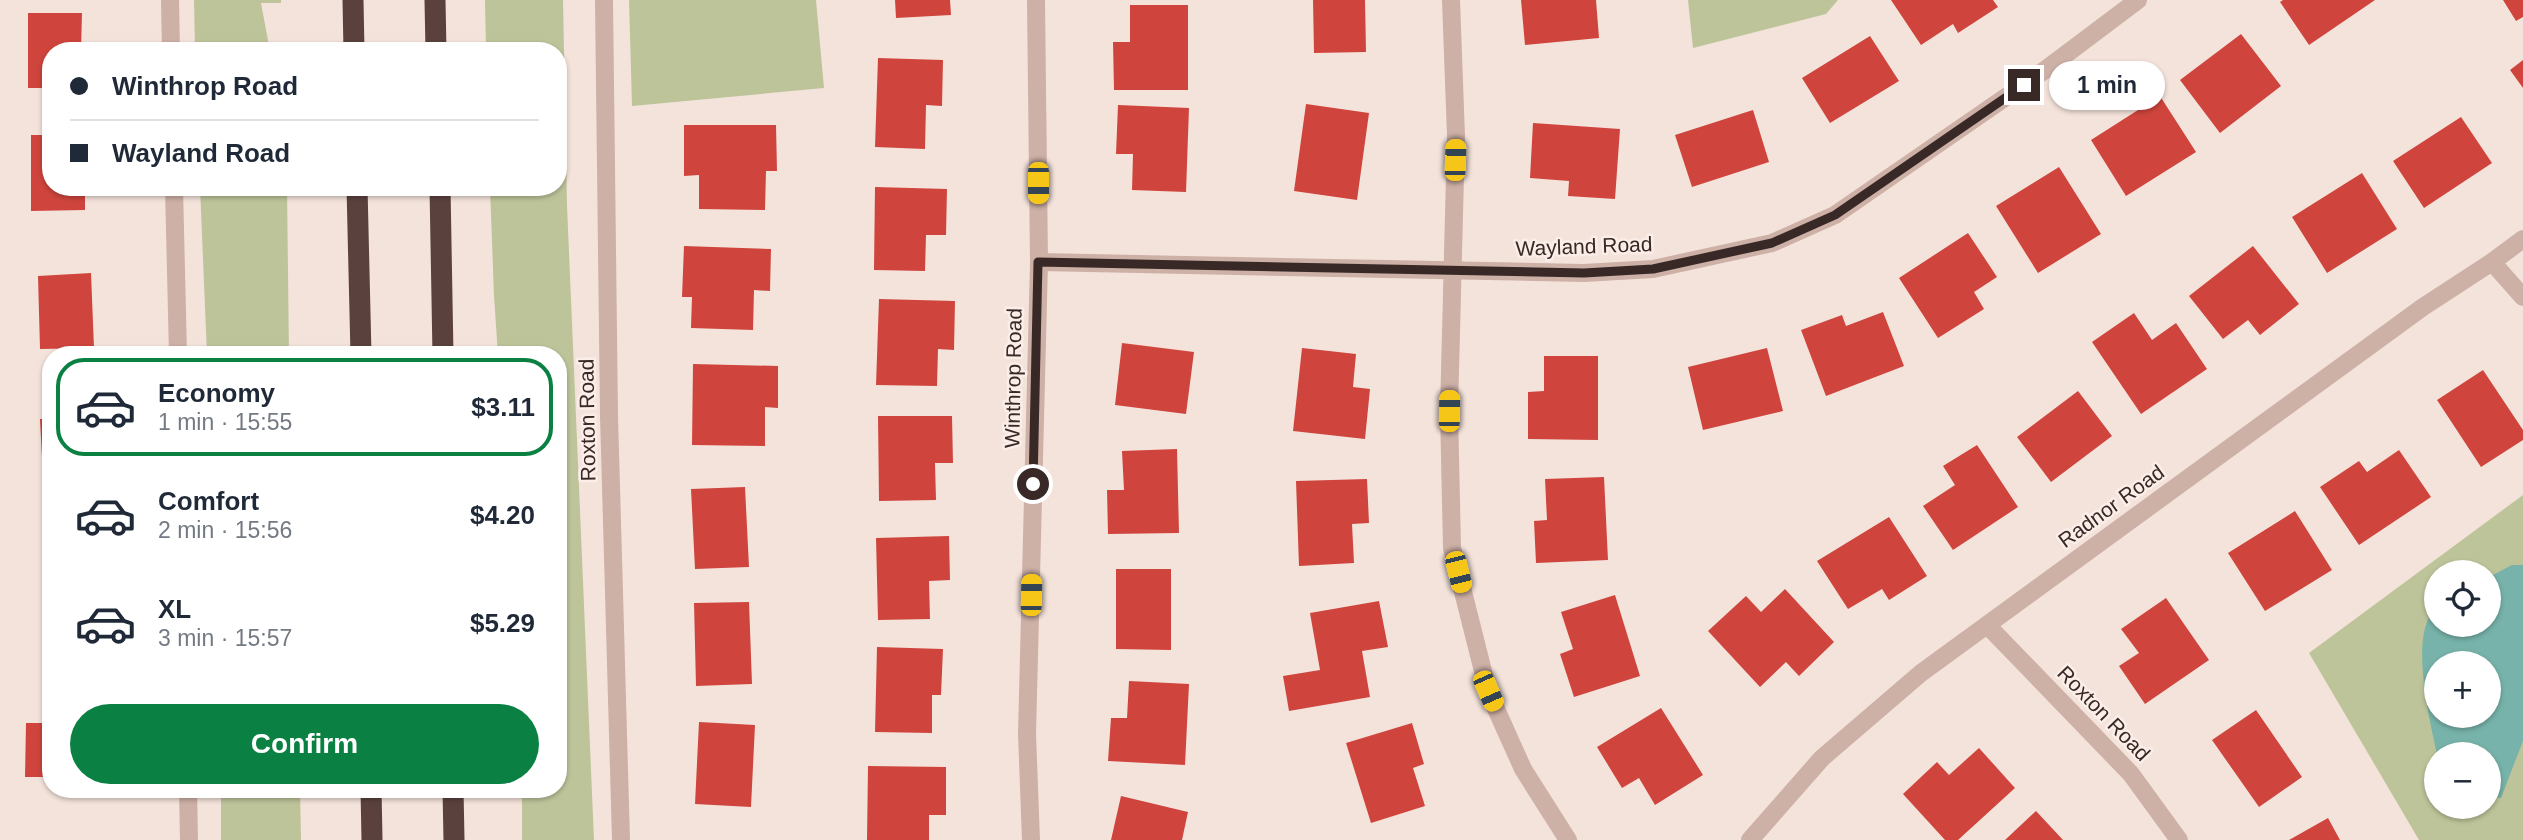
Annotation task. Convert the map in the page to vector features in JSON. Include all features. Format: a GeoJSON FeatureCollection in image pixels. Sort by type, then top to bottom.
{"type":"FeatureCollection","features":[{"type":"Feature","properties":{"kind":"highway"},"geometry":{"type":"LineString","coordinates":[[353,0],[354,42]]}},
{"type":"Feature","properties":{"kind":"highway"},"geometry":{"type":"LineString","coordinates":[[435,0],[436,42]]}},
{"type":"Feature","properties":{"kind":"highway"},"geometry":{"type":"LineString","coordinates":[[357,196],[361,346]]}},
{"type":"Feature","properties":{"kind":"highway"},"geometry":{"type":"LineString","coordinates":[[440,196],[443,346]]}},
{"type":"Feature","properties":{"kind":"highway"},"geometry":{"type":"LineString","coordinates":[[371,798],[372,840]]}},
{"type":"Feature","properties":{"kind":"highway"},"geometry":{"type":"LineString","coordinates":[[453,798],[454,840]]}},
{"type":"Feature","properties":{"kind":"street"},"geometry":{"type":"LineString","coordinates":[[170,0],[171,42]]}},
{"type":"Feature","properties":{"kind":"street","name":"Roxton Road"},"geometry":{"type":"LineString","coordinates":[[604,0],[609,416],[621,840]]}},
{"type":"Feature","properties":{"kind":"street","name":"Winthrop Road"},"geometry":{"type":"LineString","coordinates":[[1031,840],[1027,734],[1038,262],[1036,0]]}},
{"type":"Feature","properties":{"kind":"street"},"geometry":{"type":"LineString","coordinates":[[1451,0],[1456,136],[1449,411],[1452,548],[1488,691],[1523,769],[1568,840]]}},
{"type":"Feature","properties":{"kind":"street","name":"Wayland Road"},"geometry":{"type":"LineString","coordinates":[[1038,262],[1584,273],[1653,269],[1772,243],[1835,215],[2045,70],[2138,0]]}},
{"type":"Feature","properties":{"kind":"street"},"geometry":{"type":"LineString","coordinates":[[174,196],[178,346]]}},
{"type":"Feature","properties":{"kind":"street","name":"Radnor Road"},"geometry":{"type":"LineString","coordinates":[[1750,840],[1822,758],[1921,673],[2423,307],[2523,239]]}},
{"type":"Feature","properties":{"kind":"street"},"geometry":{"type":"LineString","coordinates":[[2492,262],[2523,297]]}},
{"type":"Feature","properties":{"kind":"street","name":"Roxton Road"},"geometry":{"type":"LineString","coordinates":[[1987,625],[2132,774],[2179,840]]}},
{"type":"Feature","properties":{"kind":"street"},"geometry":{"type":"LineString","coordinates":[[188,798],[189,840]]}},
{"type":"Feature","properties":{"kind":"green space"},"geometry":{"type":"Polygon","coordinates":[[[194,0],[281,0],[281,3],[261,3],[268,42],[195,42],[194,0]]]}},
{"type":"Feature","properties":{"kind":"green space"},"geometry":{"type":"Polygon","coordinates":[[[485,0],[563,0],[564,42],[486,42],[485,0]]]}},
{"type":"Feature","properties":{"kind":"green space"},"geometry":{"type":"Polygon","coordinates":[[[629,0],[816,0],[824,88],[632,106],[629,0]]]}},
{"type":"Feature","properties":{"kind":"green space"},"geometry":{"type":"Polygon","coordinates":[[[1688,0],[1838,0],[1826,14],[1693,48],[1688,0]]]}},
{"type":"Feature","properties":{"kind":"green space"},"geometry":{"type":"Polygon","coordinates":[[[200,196],[287,196],[289,346],[207,346],[200,196]]]}},
{"type":"Feature","properties":{"kind":"green space"},"geometry":{"type":"Polygon","coordinates":[[[490,196],[567,196],[594,840],[522,840],[522,798],[567,798],[567,346],[497,346],[490,196]]]}},
{"type":"Feature","properties":{"kind":"green space"},"geometry":{"type":"Polygon","coordinates":[[[2523,495],[2523,840],[2419,840],[2309,653],[2424,568],[2424,637],[2501,637],[2501,560],[2435,560],[2523,495]]]}},
{"type":"Feature","properties":{"kind":"green space"},"geometry":{"type":"Polygon","coordinates":[[[221,798],[300,798],[301,840],[221,840],[221,798]]]}},
{"type":"Feature","properties":{"kind":"water"},"geometry":{"type":"Polygon","coordinates":[[[2512,565],[2523,565],[2523,741],[2501,798],[2501,742],[2435,742],[2432,728],[2501,728],[2501,651],[2424,651],[2424,685],[2423,637],[2424,634],[2424,637],[2501,637],[2501,571],[2512,565]]]}},
{"type":"Feature","properties":{"kind":"building"},"geometry":{"type":"Polygon","coordinates":[[[895,0],[950,0],[951,15],[896,18],[895,0]]]}},
{"type":"Feature","properties":{"kind":"building"},"geometry":{"type":"Polygon","coordinates":[[[1313,0],[1365,0],[1366,52],[1314,53],[1313,0]]]}},
{"type":"Feature","properties":{"kind":"building"},"geometry":{"type":"Polygon","coordinates":[[[1521,0],[1596,0],[1599,38],[1525,45],[1521,0]]]}},
{"type":"Feature","properties":{"kind":"building"},"geometry":{"type":"Polygon","coordinates":[[[1891,0],[1993,0],[1998,7],[1958,33],[1953,24],[1921,45],[1891,0]]]}},
{"type":"Feature","properties":{"kind":"building"},"geometry":{"type":"Polygon","coordinates":[[[2375,0],[2309,45],[2280,2],[2375,0]]]}},
{"type":"Feature","properties":{"kind":"building"},"geometry":{"type":"Polygon","coordinates":[[[2503,0],[2523,0],[2523,17],[2516,21],[2503,0]]]}},
{"type":"Feature","properties":{"kind":"building"},"geometry":{"type":"Polygon","coordinates":[[[1130,5],[1188,5],[1188,90],[1114,90],[1113,42],[1130,42],[1130,5]]]}},
{"type":"Feature","properties":{"kind":"building"},"geometry":{"type":"Polygon","coordinates":[[[28,13],[82,13],[81,42],[42,42],[42,88],[28,88],[28,13]]]}},
{"type":"Feature","properties":{"kind":"building"},"geometry":{"type":"Polygon","coordinates":[[[2241,34],[2281,86],[2220,133],[2180,80],[2241,34]]]}},
{"type":"Feature","properties":{"kind":"building"},"geometry":{"type":"Polygon","coordinates":[[[1870,36],[1899,81],[1830,123],[1802,78],[1870,36]]]}},
{"type":"Feature","properties":{"kind":"building"},"geometry":{"type":"Polygon","coordinates":[[[878,58],[943,60],[942,106],[926,105],[925,149],[875,147],[878,58]]]}},
{"type":"Feature","properties":{"kind":"building"},"geometry":{"type":"Polygon","coordinates":[[[2523,60],[2523,88],[2510,70],[2523,60]]]}},
{"type":"Feature","properties":{"kind":"building"},"geometry":{"type":"Polygon","coordinates":[[[2160,96],[2196,152],[2126,196],[2091,140],[2160,96]]]}},
{"type":"Feature","properties":{"kind":"building"},"geometry":{"type":"Polygon","coordinates":[[[1306,104],[1369,113],[1357,200],[1294,191],[1306,104]]]}},
{"type":"Feature","properties":{"kind":"building"},"geometry":{"type":"Polygon","coordinates":[[[1118,105],[1189,108],[1186,192],[1132,190],[1133,154],[1116,154],[1118,105]]]}},
{"type":"Feature","properties":{"kind":"building"},"geometry":{"type":"Polygon","coordinates":[[[1753,110],[1769,162],[1692,187],[1675,135],[1753,110]]]}},
{"type":"Feature","properties":{"kind":"building"},"geometry":{"type":"Polygon","coordinates":[[[2461,117],[2492,163],[2424,208],[2393,161],[2461,117]]]}},
{"type":"Feature","properties":{"kind":"building"},"geometry":{"type":"Polygon","coordinates":[[[1533,123],[1620,129],[1615,199],[1568,196],[1569,181],[1530,178],[1533,123]]]}},
{"type":"Feature","properties":{"kind":"building"},"geometry":{"type":"Polygon","coordinates":[[[684,125],[776,125],[777,171],[766,171],[765,210],[699,209],[699,175],[684,176],[684,125]]]}},
{"type":"Feature","properties":{"kind":"building"},"geometry":{"type":"Polygon","coordinates":[[[31,135],[42,135],[42,196],[85,196],[85,210],[31,211],[31,135]]]}},
{"type":"Feature","properties":{"kind":"building"},"geometry":{"type":"Polygon","coordinates":[[[2059,167],[2101,234],[2038,273],[1996,206],[2059,167]]]}},
{"type":"Feature","properties":{"kind":"building"},"geometry":{"type":"Polygon","coordinates":[[[2362,173],[2397,229],[2327,273],[2292,217],[2362,173]]]}},
{"type":"Feature","properties":{"kind":"building"},"geometry":{"type":"Polygon","coordinates":[[[875,187],[947,189],[946,235],[926,235],[925,271],[874,270],[875,187]]]}},
{"type":"Feature","properties":{"kind":"building"},"geometry":{"type":"Polygon","coordinates":[[[1968,233],[1997,277],[1974,292],[1984,309],[1938,338],[1899,278],[1968,233]]]}},
{"type":"Feature","properties":{"kind":"building"},"geometry":{"type":"Polygon","coordinates":[[[684,246],[771,249],[770,291],[754,290],[753,330],[691,328],[692,297],[682,297],[684,246]]]}},
{"type":"Feature","properties":{"kind":"building"},"geometry":{"type":"Polygon","coordinates":[[[2253,246],[2299,304],[2260,335],[2248,320],[2223,339],[2189,296],[2253,246]]]}},
{"type":"Feature","properties":{"kind":"building"},"geometry":{"type":"Polygon","coordinates":[[[91,273],[94,346],[42,346],[40,349],[38,276],[91,273]]]}},
{"type":"Feature","properties":{"kind":"building"},"geometry":{"type":"Polygon","coordinates":[[[879,299],[955,301],[954,350],[938,349],[937,386],[876,385],[879,299]]]}},
{"type":"Feature","properties":{"kind":"building"},"geometry":{"type":"Polygon","coordinates":[[[1883,312],[1904,366],[1826,396],[1801,330],[1842,315],[1846,326],[1883,312]]]}},
{"type":"Feature","properties":{"kind":"building"},"geometry":{"type":"Polygon","coordinates":[[[2134,313],[2152,340],[2176,323],[2207,369],[2141,414],[2092,342],[2134,313]]]}},
{"type":"Feature","properties":{"kind":"building"},"geometry":{"type":"Polygon","coordinates":[[[1122,343],[1194,352],[1186,414],[1115,405],[1122,343]]]}},
{"type":"Feature","properties":{"kind":"building"},"geometry":{"type":"Polygon","coordinates":[[[1302,348],[1356,354],[1353,387],[1370,389],[1365,439],[1293,431],[1302,348]]]}},
{"type":"Feature","properties":{"kind":"building"},"geometry":{"type":"Polygon","coordinates":[[[1767,348],[1783,411],[1703,430],[1688,367],[1767,348]]]}},
{"type":"Feature","properties":{"kind":"building"},"geometry":{"type":"Polygon","coordinates":[[[1544,356],[1598,356],[1598,440],[1528,439],[1528,392],[1544,391],[1544,356]]]}},
{"type":"Feature","properties":{"kind":"building"},"geometry":{"type":"Polygon","coordinates":[[[693,364],[778,366],[778,408],[765,407],[765,446],[692,445],[693,364]]]}},
{"type":"Feature","properties":{"kind":"building"},"geometry":{"type":"Polygon","coordinates":[[[2483,370],[2523,430],[2523,440],[2481,467],[2437,400],[2483,370]]]}},
{"type":"Feature","properties":{"kind":"building"},"geometry":{"type":"Polygon","coordinates":[[[2078,391],[2112,436],[2051,482],[2017,437],[2078,391]]]}},
{"type":"Feature","properties":{"kind":"building"},"geometry":{"type":"Polygon","coordinates":[[[878,416],[952,416],[953,463],[935,463],[936,500],[879,501],[878,416]]]}},
{"type":"Feature","properties":{"kind":"building"},"geometry":{"type":"Polygon","coordinates":[[[40,419],[42,419],[42,457],[40,419]]]}},
{"type":"Feature","properties":{"kind":"building"},"geometry":{"type":"Polygon","coordinates":[[[1977,445],[2018,507],[1953,550],[1923,506],[1955,485],[1943,466],[1977,445]]]}},
{"type":"Feature","properties":{"kind":"building"},"geometry":{"type":"Polygon","coordinates":[[[1177,449],[1179,533],[1108,534],[1107,490],[1124,490],[1122,451],[1177,449]]]}},
{"type":"Feature","properties":{"kind":"building"},"geometry":{"type":"Polygon","coordinates":[[[2399,450],[2431,497],[2359,545],[2320,487],[2359,461],[2367,472],[2399,450]]]}},
{"type":"Feature","properties":{"kind":"building"},"geometry":{"type":"Polygon","coordinates":[[[1604,477],[1608,560],[1536,563],[1534,521],[1547,520],[1545,479],[1604,477]]]}},
{"type":"Feature","properties":{"kind":"building"},"geometry":{"type":"Polygon","coordinates":[[[1367,479],[1369,523],[1352,524],[1354,563],[1299,566],[1296,481],[1367,479]]]}},
{"type":"Feature","properties":{"kind":"building"},"geometry":{"type":"Polygon","coordinates":[[[745,487],[749,567],[695,569],[691,489],[745,487]]]}},
{"type":"Feature","properties":{"kind":"building"},"geometry":{"type":"Polygon","coordinates":[[[2295,511],[2332,570],[2265,611],[2228,553],[2295,511]]]}},
{"type":"Feature","properties":{"kind":"building"},"geometry":{"type":"Polygon","coordinates":[[[1889,517],[1927,576],[1889,600],[1882,589],[1848,609],[1817,561],[1889,517]]]}},
{"type":"Feature","properties":{"kind":"building"},"geometry":{"type":"Polygon","coordinates":[[[949,536],[950,580],[929,581],[930,619],[878,620],[876,538],[949,536]]]}},
{"type":"Feature","properties":{"kind":"building"},"geometry":{"type":"Polygon","coordinates":[[[1116,569],[1171,569],[1171,650],[1116,649],[1116,569]]]}},
{"type":"Feature","properties":{"kind":"building"},"geometry":{"type":"Polygon","coordinates":[[[1785,589],[1834,642],[1799,676],[1786,662],[1760,687],[1708,631],[1746,596],[1761,612],[1785,589]]]}},
{"type":"Feature","properties":{"kind":"building"},"geometry":{"type":"Polygon","coordinates":[[[1615,595],[1640,676],[1574,697],[1560,654],[1573,649],[1561,612],[1615,595]]]}},
{"type":"Feature","properties":{"kind":"building"},"geometry":{"type":"Polygon","coordinates":[[[2166,598],[2209,660],[2145,704],[2119,666],[2139,653],[2121,629],[2166,598]]]}},
{"type":"Feature","properties":{"kind":"building"},"geometry":{"type":"Polygon","coordinates":[[[1379,601],[1388,647],[1362,651],[1370,697],[1289,711],[1283,676],[1320,670],[1310,613],[1379,601]]]}},
{"type":"Feature","properties":{"kind":"building"},"geometry":{"type":"Polygon","coordinates":[[[749,602],[752,684],[696,686],[694,603],[749,602]]]}},
{"type":"Feature","properties":{"kind":"building"},"geometry":{"type":"Polygon","coordinates":[[[877,647],[943,649],[941,695],[932,695],[932,733],[875,732],[877,647]]]}},
{"type":"Feature","properties":{"kind":"building"},"geometry":{"type":"Polygon","coordinates":[[[1129,681],[1189,684],[1185,765],[1108,761],[1111,718],[1127,718],[1129,681]]]}},
{"type":"Feature","properties":{"kind":"building"},"geometry":{"type":"Polygon","coordinates":[[[1661,708],[1703,775],[1655,805],[1639,778],[1622,788],[1597,747],[1661,708]]]}},
{"type":"Feature","properties":{"kind":"building"},"geometry":{"type":"Polygon","coordinates":[[[2256,710],[2302,777],[2259,807],[2212,740],[2256,710]]]}},
{"type":"Feature","properties":{"kind":"building"},"geometry":{"type":"Polygon","coordinates":[[[699,722],[755,725],[751,807],[695,804],[699,722]]]}},
{"type":"Feature","properties":{"kind":"building"},"geometry":{"type":"Polygon","coordinates":[[[26,723],[42,723],[42,777],[25,777],[26,723]]]}},
{"type":"Feature","properties":{"kind":"building"},"geometry":{"type":"Polygon","coordinates":[[[1412,723],[1424,764],[1413,768],[1425,806],[1371,823],[1346,743],[1412,723]]]}},
{"type":"Feature","properties":{"kind":"building"},"geometry":{"type":"Polygon","coordinates":[[[1979,748],[2015,788],[1958,840],[1945,840],[1903,794],[1937,762],[1949,775],[1979,748]]]}},
{"type":"Feature","properties":{"kind":"building"},"geometry":{"type":"Polygon","coordinates":[[[868,766],[946,767],[946,815],[929,815],[929,840],[867,840],[868,766]]]}},
{"type":"Feature","properties":{"kind":"building"},"geometry":{"type":"Polygon","coordinates":[[[1121,796],[1188,812],[1182,840],[1111,840],[1121,796]]]}},
{"type":"Feature","properties":{"kind":"building"},"geometry":{"type":"Polygon","coordinates":[[[2036,811],[2063,840],[2005,840],[2036,811]]]}},
{"type":"Feature","properties":{"kind":"building"},"geometry":{"type":"Polygon","coordinates":[[[2328,818],[2340,840],[2289,840],[2328,818]]]}},
{"type":"Feature","properties":{"kind":"route"},"geometry":{"type":"LineString","coordinates":[[1033,484],[1038,262],[1584,273],[1653,269],[1772,243],[1835,215],[2024,85]]}}]}
